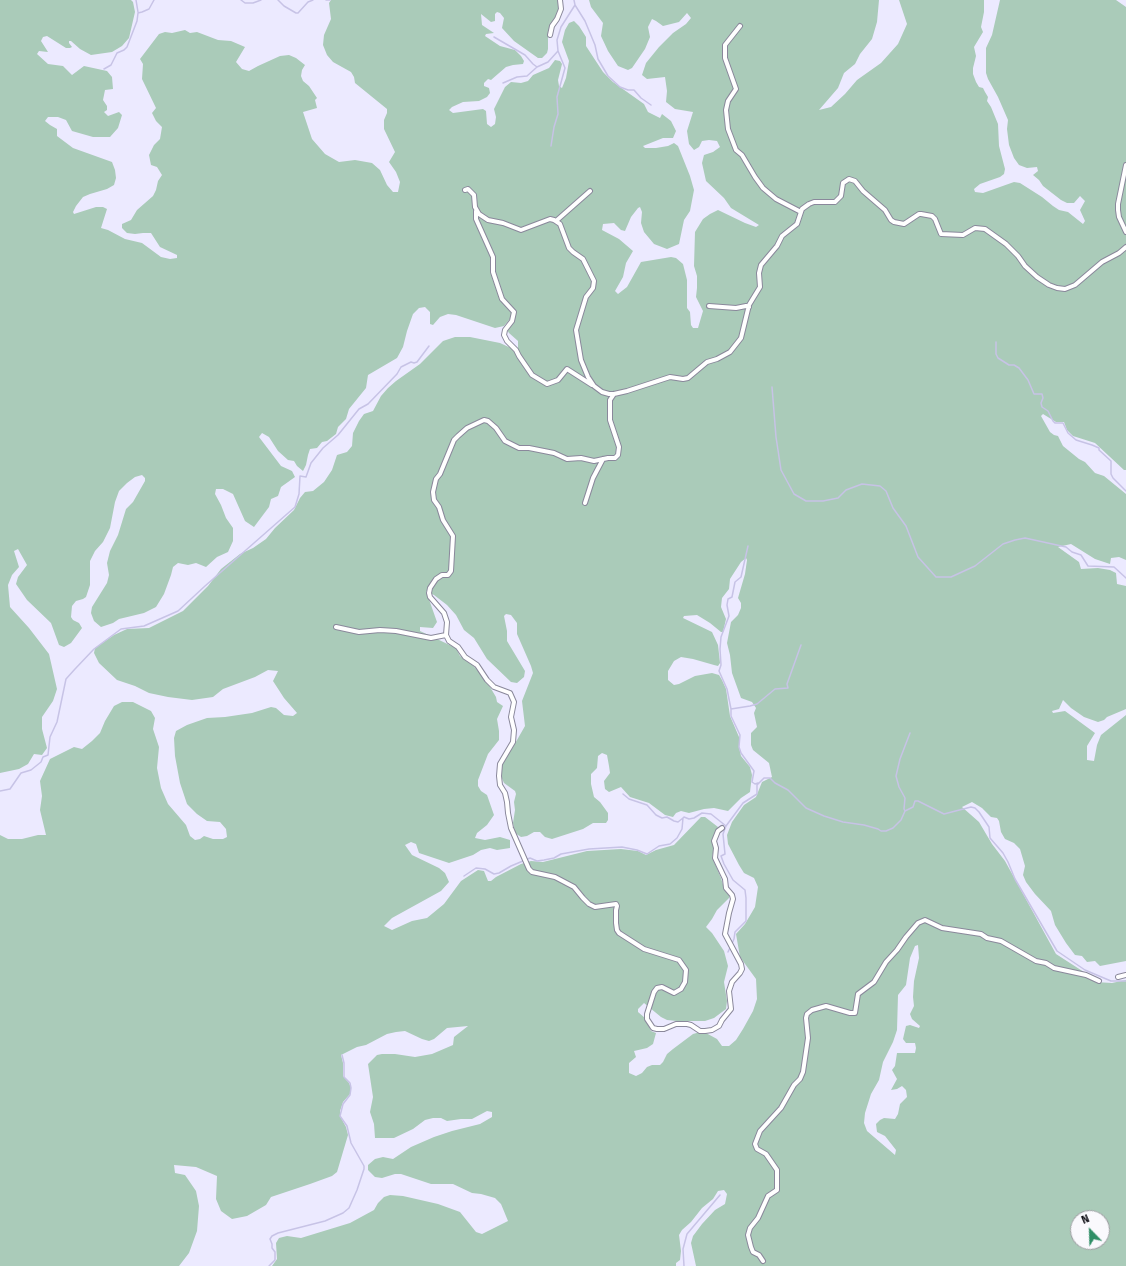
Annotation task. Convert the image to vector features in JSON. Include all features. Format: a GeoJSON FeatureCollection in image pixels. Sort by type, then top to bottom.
{"type":"FeatureCollection","features":[{"type":"Feature","properties":{"kind":"street"},"geometry":{"type":"LineString","coordinates":[[550,35],[552,26],[561,9],[560,0]]}},
{"type":"Feature","properties":{"kind":"street"},"geometry":{"type":"LineString","coordinates":[[740,26],[725,45],[726,58],[736,89],[728,102],[726,110],[728,129],[736,150],[742,155],[763,188],[776,199],[801,212]]}},
{"type":"Feature","properties":{"kind":"street"},"geometry":{"type":"LineString","coordinates":[[1126,165],[1118,210],[1119,217],[1126,232]]}},
{"type":"Feature","properties":{"kind":"street"},"geometry":{"type":"LineString","coordinates":[[465,190],[468,189],[474,195],[476,219],[493,257],[493,272],[502,298],[514,312],[512,321],[505,330],[504,335],[516,350],[532,375],[547,384],[558,380],[567,369],[602,392],[614,394],[670,377],[683,379],[688,378],[707,362],[724,356],[735,347],[741,338],[749,307],[760,287],[759,273],[761,265],[777,246],[782,236],[797,224],[801,212],[806,206],[814,202],[835,202],[841,196],[843,183],[846,180],[852,179],[863,191],[885,210],[894,222],[904,224],[918,214],[921,214],[932,216],[935,219],[941,234],[963,235],[975,228],[985,229],[1006,244],[1018,256],[1025,266],[1037,277],[1049,285],[1065,289],[1075,285],[1102,262],[1119,253],[1126,247]]}},
{"type":"Feature","properties":{"kind":"street"},"geometry":{"type":"LineString","coordinates":[[556,221],[590,191]]}},
{"type":"Feature","properties":{"kind":"street"},"geometry":{"type":"LineString","coordinates":[[476,210],[488,220],[503,223],[521,230],[550,219],[556,221],[562,228],[569,248],[583,259],[594,281],[594,288],[586,297],[582,307],[576,334],[581,360],[588,377],[594,386]]}},
{"type":"Feature","properties":{"kind":"street"},"geometry":{"type":"LineString","coordinates":[[709,306],[736,308],[746,306],[749,307]]}},
{"type":"Feature","properties":{"kind":"street"},"geometry":{"type":"LineString","coordinates":[[614,394],[610,400],[610,420],[618,443],[619,453],[615,458],[594,461],[581,458],[567,459],[554,453],[514,446],[505,441],[496,428],[488,421],[484,420],[467,428],[454,440],[440,474],[436,479],[433,492],[434,500],[439,507],[443,520],[451,533],[453,540],[451,556],[452,567],[450,573],[445,576],[439,576],[436,579],[430,588],[429,593],[430,597],[444,613],[447,622],[446,635],[449,641],[458,647],[463,655],[477,665],[494,687],[510,693],[514,702],[512,717],[514,730],[513,742],[500,764],[499,776],[500,785],[508,802],[508,813],[511,828],[529,869],[532,872],[555,877],[574,887],[589,904],[595,907],[616,904],[618,906],[616,910],[616,923],[617,930],[620,933],[644,949],[679,960],[686,970],[685,982],[682,989],[674,993],[662,988],[657,988],[654,992],[647,1014],[647,1020],[653,1028],[664,1029],[676,1024],[687,1024],[700,1030],[712,1030],[719,1026],[731,1009],[729,991],[730,986],[742,969],[741,964],[725,934],[733,899],[732,895],[726,888],[725,879],[715,858],[716,848],[714,841],[718,831],[722,828]]}},
{"type":"Feature","properties":{"kind":"street"},"geometry":{"type":"LineString","coordinates":[[585,503],[593,478],[604,459]]}},
{"type":"Feature","properties":{"kind":"street"},"geometry":{"type":"LineString","coordinates":[[336,627],[359,632],[380,630],[431,638],[446,635]]}},
{"type":"Feature","properties":{"kind":"street"},"geometry":{"type":"LineString","coordinates":[[763,1261],[759,1255],[753,1252],[750,1247],[748,1235],[750,1228],[758,1218],[768,1196],[777,1190],[777,1170],[766,1154],[757,1149],[755,1144],[760,1131],[766,1122],[777,1114],[803,1072],[808,1038],[807,1014],[812,1010],[826,1006],[855,1013],[858,994],[874,982],[886,962],[906,937],[918,923],[925,920],[942,928],[981,934],[987,938],[1001,941],[1036,961],[1046,963],[1054,968],[1086,975],[1099,981]]}},
{"type":"Feature","properties":{"kind":"street"},"geometry":{"type":"LineString","coordinates":[[1118,977],[1126,975]]}},
{"type":"Feature","properties":{"kind":"green space"},"geometry":{"type":"Polygon","coordinates":[[[0,0],[131,0],[133,2],[135,12],[129,38],[122,46],[112,52],[91,55],[80,49],[71,41],[69,41],[69,43],[72,47],[66,48],[47,36],[43,37],[41,41],[48,52],[39,51],[37,54],[48,64],[63,66],[72,75],[84,66],[107,71],[112,77],[113,89],[105,90],[103,100],[107,106],[107,110],[104,112],[108,116],[119,112],[122,115],[118,128],[110,137],[93,137],[72,131],[66,120],[58,117],[48,117],[45,121],[57,129],[57,136],[73,148],[112,162],[115,170],[116,178],[114,185],[107,189],[83,197],[76,206],[73,212],[74,214],[96,207],[103,207],[107,209],[101,228],[125,239],[142,243],[161,257],[170,259],[177,258],[177,255],[160,247],[151,233],[127,233],[122,228],[122,224],[131,220],[137,210],[153,196],[158,181],[162,175],[157,167],[151,165],[149,155],[154,145],[160,139],[162,127],[156,121],[152,113],[156,108],[142,79],[143,64],[140,59],[159,34],[185,30],[190,33],[197,32],[218,40],[231,41],[245,47],[236,62],[242,69],[249,71],[280,56],[289,55],[296,58],[305,65],[301,76],[303,81],[309,86],[317,98],[315,100],[317,108],[303,112],[312,139],[325,154],[339,162],[355,160],[372,163],[380,170],[387,185],[393,192],[398,192],[400,182],[396,172],[389,162],[395,152],[384,129],[384,120],[387,109],[355,83],[351,72],[333,62],[327,55],[323,45],[324,35],[331,19],[329,3],[331,0],[558,0],[560,8],[548,31],[548,49],[547,53],[542,58],[538,58],[514,41],[502,28],[504,18],[500,13],[497,12],[495,14],[495,21],[491,22],[481,14],[482,25],[494,33],[486,34],[485,36],[500,46],[515,50],[524,61],[523,64],[506,67],[491,80],[488,79],[484,83],[484,86],[489,88],[490,93],[487,97],[479,101],[463,102],[449,110],[453,113],[483,109],[486,111],[487,124],[491,127],[495,124],[496,117],[494,109],[505,87],[511,82],[521,83],[528,81],[533,75],[549,68],[555,60],[560,61],[562,64],[558,80],[559,86],[562,88],[566,78],[569,61],[562,42],[565,30],[569,23],[574,21],[586,37],[586,46],[603,72],[613,82],[644,104],[648,112],[660,118],[662,114],[671,121],[676,131],[673,138],[663,138],[643,146],[645,148],[656,148],[668,146],[674,143],[678,146],[694,190],[690,211],[684,220],[679,244],[667,249],[654,244],[644,232],[641,223],[642,212],[640,207],[631,217],[625,231],[621,230],[614,223],[603,224],[602,230],[619,239],[633,251],[626,263],[623,277],[615,291],[618,294],[627,287],[641,262],[671,257],[676,258],[683,264],[687,280],[687,308],[690,312],[691,325],[693,328],[698,328],[703,311],[696,297],[697,276],[694,266],[695,232],[703,219],[718,210],[745,223],[756,227],[759,225],[731,208],[724,198],[706,181],[702,163],[704,155],[713,152],[720,147],[717,141],[702,141],[699,147],[694,150],[689,144],[687,131],[693,112],[675,109],[666,102],[667,91],[665,77],[647,79],[642,75],[646,63],[659,47],[691,18],[687,13],[679,22],[663,26],[652,19],[648,27],[650,37],[645,49],[632,68],[628,70],[618,66],[608,51],[601,36],[603,23],[591,7],[589,0],[879,0],[877,22],[872,39],[860,54],[855,64],[844,73],[838,88],[819,110],[831,107],[857,80],[881,63],[898,44],[907,24],[899,0],[984,0],[984,12],[981,27],[983,32],[974,47],[976,56],[973,74],[979,87],[983,88],[988,97],[987,101],[998,124],[999,146],[1005,169],[1004,174],[1000,177],[980,184],[974,189],[975,192],[983,193],[1014,182],[1020,183],[1059,210],[1068,212],[1083,224],[1085,221],[1080,210],[1085,201],[1080,196],[1074,203],[1067,203],[1061,200],[1043,186],[1033,175],[1038,171],[1037,167],[1027,168],[1019,165],[1014,158],[1009,145],[1007,129],[1008,120],[986,73],[986,48],[992,35],[1000,0],[1116,0],[1126,7],[1126,470],[1124,470],[1095,443],[1073,436],[1067,430],[1064,422],[1056,422],[1043,414],[1041,416],[1050,432],[1058,436],[1063,446],[1085,462],[1095,473],[1104,476],[1126,494],[1126,560],[1119,557],[1111,558],[1110,564],[1095,559],[1071,544],[1058,547],[1079,562],[1081,569],[1098,568],[1110,570],[1116,573],[1117,584],[1126,586],[1126,709],[1098,722],[1084,717],[1063,700],[1059,709],[1052,711],[1053,713],[1065,711],[1095,733],[1087,746],[1087,760],[1094,761],[1097,745],[1101,735],[1126,715],[1126,961],[1100,966],[1095,961],[1087,962],[1082,956],[1075,955],[1055,925],[1051,911],[1026,882],[1023,875],[1025,866],[1020,849],[1014,843],[1005,839],[1001,832],[997,818],[991,817],[982,808],[972,802],[962,807],[979,822],[992,844],[1005,861],[1056,954],[1087,974],[1095,982],[1112,983],[1126,980],[1126,1266],[696,1266],[691,1243],[693,1236],[715,1210],[725,1204],[727,1194],[724,1190],[718,1191],[713,1199],[702,1208],[691,1222],[682,1230],[679,1235],[681,1251],[680,1260],[676,1263],[676,1266],[272,1266],[277,1259],[276,1243],[279,1238],[287,1236],[301,1238],[350,1223],[374,1210],[384,1197],[390,1195],[403,1196],[438,1204],[460,1212],[476,1232],[482,1234],[508,1221],[501,1204],[495,1198],[472,1193],[453,1184],[431,1184],[401,1174],[395,1174],[382,1178],[375,1177],[368,1170],[368,1165],[375,1159],[383,1157],[393,1159],[411,1147],[434,1137],[480,1124],[492,1117],[492,1112],[487,1111],[472,1119],[447,1121],[441,1118],[433,1118],[425,1120],[413,1129],[394,1138],[375,1138],[374,1124],[370,1112],[373,1097],[368,1064],[377,1055],[382,1054],[415,1057],[432,1054],[453,1045],[454,1037],[468,1026],[447,1028],[434,1039],[429,1041],[405,1031],[387,1034],[366,1045],[357,1047],[341,1055],[343,1063],[343,1076],[351,1088],[350,1094],[343,1102],[340,1111],[340,1116],[346,1127],[348,1135],[337,1172],[332,1176],[271,1197],[266,1205],[247,1216],[232,1219],[221,1211],[216,1199],[217,1176],[196,1167],[174,1165],[175,1173],[185,1175],[196,1191],[199,1206],[197,1231],[189,1253],[179,1266],[0,1266],[0,835],[8,839],[22,839],[38,835],[46,835],[40,810],[42,796],[40,781],[50,759],[74,747],[82,749],[100,733],[114,706],[122,702],[133,702],[151,711],[155,718],[153,729],[159,747],[157,768],[161,788],[168,804],[186,825],[190,836],[195,840],[204,836],[213,839],[223,839],[227,837],[226,829],[220,822],[207,821],[187,804],[180,783],[175,756],[174,738],[176,731],[187,725],[207,718],[252,713],[271,707],[276,708],[284,715],[293,716],[297,713],[284,698],[273,681],[278,671],[268,670],[255,677],[223,689],[213,697],[192,700],[168,697],[149,693],[135,686],[117,680],[99,663],[94,653],[95,648],[114,635],[127,629],[149,628],[183,611],[208,586],[221,569],[240,554],[253,548],[266,539],[294,510],[305,492],[313,491],[324,482],[332,470],[337,455],[347,452],[352,446],[353,433],[364,414],[373,411],[381,396],[388,388],[420,364],[443,341],[455,337],[470,337],[500,343],[513,349],[518,348],[518,341],[507,330],[513,322],[510,319],[504,326],[495,328],[456,315],[448,314],[440,317],[433,325],[430,324],[430,312],[425,307],[419,308],[413,314],[403,347],[397,358],[368,375],[366,388],[349,409],[346,419],[338,427],[336,434],[327,441],[322,442],[317,448],[310,449],[303,471],[294,461],[288,460],[278,451],[269,437],[262,433],[259,437],[281,466],[292,471],[295,477],[281,487],[278,496],[271,499],[269,507],[254,527],[245,521],[233,494],[223,489],[216,489],[215,494],[226,518],[233,528],[233,541],[228,552],[217,557],[206,567],[196,563],[188,565],[178,563],[173,567],[164,594],[156,607],[144,613],[119,619],[113,623],[101,627],[94,621],[91,613],[92,607],[107,583],[109,575],[107,563],[110,551],[118,535],[126,509],[133,502],[145,481],[145,478],[142,475],[135,477],[119,491],[115,502],[110,528],[103,542],[95,551],[90,561],[90,585],[86,597],[76,601],[72,606],[71,617],[79,623],[82,628],[71,643],[64,647],[59,645],[51,623],[27,600],[16,584],[18,577],[27,565],[18,549],[14,551],[19,567],[12,575],[8,585],[10,607],[29,628],[49,654],[57,689],[53,701],[42,717],[42,729],[47,748],[42,755],[34,754],[28,764],[19,769],[0,773],[0,0]],[[746,558],[741,562],[730,579],[729,589],[722,598],[721,607],[726,619],[723,632],[697,615],[684,616],[683,618],[712,632],[718,645],[720,663],[718,666],[681,657],[674,661],[668,671],[668,680],[674,685],[695,676],[712,673],[719,675],[726,689],[730,716],[739,737],[741,756],[750,767],[752,775],[750,792],[741,798],[728,811],[714,808],[689,813],[681,811],[676,813],[673,817],[665,815],[649,803],[630,797],[621,787],[609,792],[605,789],[604,781],[610,773],[607,755],[602,753],[598,756],[597,768],[591,774],[591,784],[594,797],[600,802],[608,813],[608,820],[606,823],[593,823],[583,829],[552,839],[545,837],[540,832],[534,832],[527,836],[521,837],[515,833],[513,823],[516,794],[515,791],[504,783],[500,774],[501,764],[525,726],[522,701],[533,673],[517,634],[517,623],[511,615],[506,614],[504,616],[507,641],[525,671],[524,677],[517,683],[511,682],[487,659],[474,638],[464,630],[456,615],[447,605],[426,591],[437,622],[433,628],[420,627],[420,631],[456,648],[460,656],[470,662],[479,672],[496,697],[497,702],[503,706],[497,719],[499,740],[488,754],[478,780],[478,786],[481,791],[487,795],[494,815],[487,825],[477,833],[475,838],[485,840],[500,837],[510,840],[510,848],[497,850],[490,848],[481,850],[473,855],[449,863],[419,853],[416,844],[411,842],[405,845],[412,855],[439,868],[445,873],[449,882],[441,891],[392,918],[384,926],[392,930],[412,921],[427,918],[444,904],[461,881],[478,870],[484,871],[488,881],[491,881],[521,864],[531,861],[543,862],[587,851],[621,849],[638,851],[646,855],[656,850],[674,845],[701,817],[705,817],[718,827],[713,841],[714,849],[712,857],[724,888],[729,894],[729,898],[717,910],[706,927],[724,951],[728,966],[724,982],[727,1001],[726,1009],[714,1018],[705,1021],[677,1021],[667,1020],[661,1017],[644,1003],[638,1009],[638,1012],[645,1018],[651,1031],[656,1033],[653,1044],[647,1048],[634,1051],[636,1057],[629,1063],[629,1073],[636,1076],[642,1073],[647,1067],[652,1065],[660,1065],[667,1054],[693,1034],[700,1032],[706,1033],[717,1039],[722,1046],[729,1046],[736,1040],[743,1029],[753,1011],[757,999],[756,979],[740,957],[736,934],[745,924],[755,907],[758,887],[754,878],[744,873],[739,865],[728,844],[727,835],[732,822],[744,805],[756,797],[762,782],[772,777],[769,763],[753,750],[751,745],[751,733],[757,727],[754,713],[756,708],[752,702],[741,698],[732,673],[727,643],[731,622],[738,615],[741,608],[741,603],[738,598],[745,574],[746,558]],[[918,945],[915,946],[910,958],[906,985],[898,995],[897,1030],[883,1062],[879,1080],[871,1094],[865,1113],[864,1123],[867,1131],[895,1155],[896,1150],[885,1136],[877,1132],[876,1124],[884,1118],[895,1119],[898,1114],[900,1104],[907,1097],[906,1090],[902,1086],[891,1090],[897,1079],[892,1070],[895,1066],[897,1053],[915,1053],[915,1043],[906,1043],[903,1039],[906,1026],[910,1025],[919,1028],[920,1026],[912,1019],[910,1014],[914,1006],[914,981],[919,958],[918,945]]]}},
{"type":"Feature","properties":{"kind":"waterway"},"geometry":{"type":"LineString","coordinates":[[136,0],[138,12]]}},
{"type":"Feature","properties":{"kind":"waterway"},"geometry":{"type":"LineString","coordinates":[[104,69],[111,65],[117,53],[127,47],[137,21],[138,13],[149,9],[154,0]]}},
{"type":"Feature","properties":{"kind":"waterway"},"geometry":{"type":"LineString","coordinates":[[241,0],[245,3],[253,3],[261,0]]}},
{"type":"Feature","properties":{"kind":"waterway"},"geometry":{"type":"LineString","coordinates":[[278,0],[284,6],[296,13],[298,13],[308,2],[313,0]]}},
{"type":"Feature","properties":{"kind":"waterway"},"geometry":{"type":"LineString","coordinates":[[574,0],[575,5],[585,21],[595,45],[598,59],[608,76],[620,87],[628,90],[634,90],[641,98],[651,105]]}},
{"type":"Feature","properties":{"kind":"waterway"},"geometry":{"type":"LineString","coordinates":[[551,146],[558,114],[557,97],[565,68],[558,51],[557,40],[561,27],[575,5]]}},
{"type":"Feature","properties":{"kind":"waterway"},"geometry":{"type":"LineString","coordinates":[[494,37],[525,55],[537,67],[548,62],[558,51]]}},
{"type":"Feature","properties":{"kind":"waterway"},"geometry":{"type":"LineString","coordinates":[[503,83],[517,77],[527,76],[537,67]]}},
{"type":"Feature","properties":{"kind":"waterway"},"geometry":{"type":"LineString","coordinates":[[996,342],[996,354],[998,358],[1009,365],[1014,365],[1019,368],[1028,380],[1034,394],[1042,394],[1042,407],[1048,411],[1055,423],[1063,423],[1068,433],[1076,440],[1099,448],[1099,450],[1111,461],[1111,474],[1113,478],[1126,491]]}},
{"type":"Feature","properties":{"kind":"waterway"},"geometry":{"type":"LineString","coordinates":[[0,791],[10,789],[21,773],[31,770],[41,762],[43,757],[48,755],[50,737],[57,722],[66,679],[94,649],[121,629],[144,626],[178,611],[295,507],[299,494],[300,476],[306,477],[311,463],[323,448],[338,435],[359,409],[368,404],[397,374],[401,367],[411,362],[417,362],[429,346]]}},
{"type":"Feature","properties":{"kind":"waterway"},"geometry":{"type":"LineString","coordinates":[[772,387],[776,437],[781,470],[794,494],[806,501],[823,501],[838,498],[846,490],[862,484],[880,486],[886,491],[893,508],[906,526],[918,557],[936,577],[951,577],[975,566],[1003,544],[1025,538],[1066,547],[1072,552],[1081,555],[1088,566],[1114,567],[1126,578]]}},
{"type":"Feature","properties":{"kind":"waterway"},"geometry":{"type":"LineString","coordinates":[[748,546],[741,577],[735,582],[732,597],[728,599],[727,605],[729,616],[721,637],[721,665],[719,671],[727,689],[731,716],[740,735],[739,747],[741,753],[754,771],[752,782],[755,784],[758,783]]}},
{"type":"Feature","properties":{"kind":"waterway"},"geometry":{"type":"LineString","coordinates":[[731,709],[757,704],[775,689],[788,688],[787,684],[801,645]]}},
{"type":"Feature","properties":{"kind":"waterway"},"geometry":{"type":"LineString","coordinates":[[905,811],[905,798],[899,787],[896,776],[900,759],[910,733]]}},
{"type":"Feature","properties":{"kind":"waterway"},"geometry":{"type":"LineString","coordinates":[[728,952],[734,939],[735,932],[746,921],[746,898],[745,890],[733,880],[721,856],[725,854],[723,834],[726,826],[743,803],[757,794],[757,785],[764,778],[770,778],[775,783],[788,790],[806,808],[843,822],[864,825],[881,831],[886,831],[893,828],[901,820],[905,811],[913,807],[915,801],[918,801],[944,814],[971,807],[975,808],[989,827],[990,838],[1003,853],[1015,879],[1057,951],[1085,970],[1111,981],[1126,981]]}},
{"type":"Feature","properties":{"kind":"waterway"},"geometry":{"type":"LineString","coordinates":[[623,794],[629,799],[647,805],[656,815],[662,818],[667,817],[678,822],[683,818]]}},
{"type":"Feature","properties":{"kind":"waterway"},"geometry":{"type":"LineString","coordinates":[[464,876],[476,868],[485,869],[494,874],[530,858],[537,861],[544,860],[554,858],[561,854],[589,849],[622,847],[647,854],[659,846],[670,844],[677,838],[682,829],[684,817],[689,819],[694,818],[702,813],[711,814],[726,826]]}},
{"type":"Feature","properties":{"kind":"waterway"},"geometry":{"type":"LineString","coordinates":[[269,1266],[275,1260],[275,1252],[272,1248],[270,1239],[272,1236],[278,1233],[325,1221],[343,1213],[349,1208],[357,1190],[364,1166],[351,1143],[347,1126],[340,1116],[343,1104],[350,1095],[351,1088],[350,1083],[344,1077],[344,1063],[342,1055]]}},
{"type":"Feature","properties":{"kind":"waterway"},"geometry":{"type":"LineString","coordinates":[[684,1266],[683,1249],[687,1234],[720,1195]]}}]}
